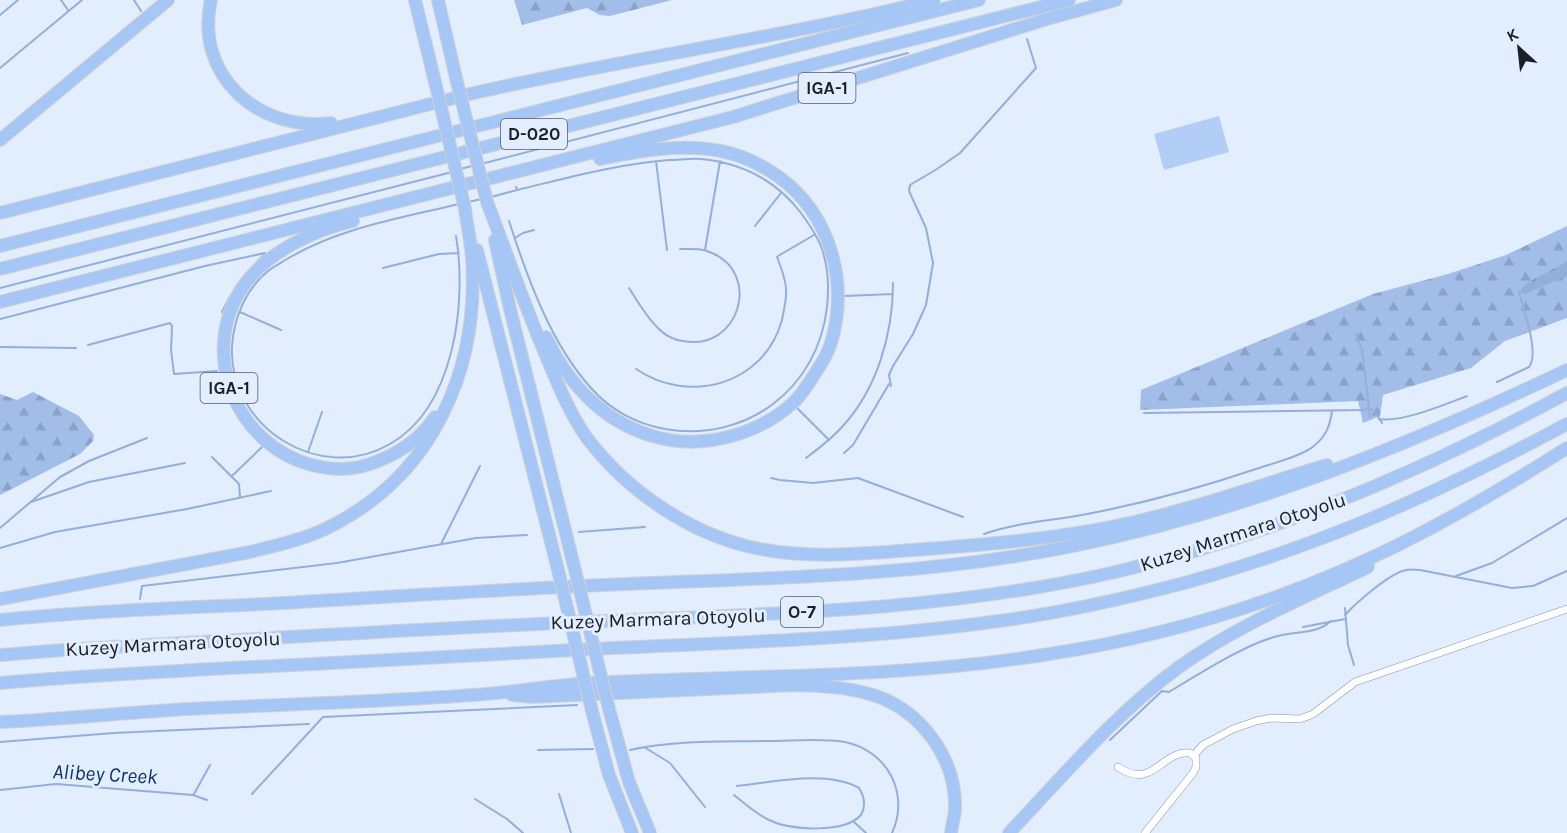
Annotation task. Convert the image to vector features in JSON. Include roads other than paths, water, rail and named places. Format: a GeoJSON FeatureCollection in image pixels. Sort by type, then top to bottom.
{"type":"FeatureCollection","features":[{"type":"Feature","properties":{"kind":"highway"},"geometry":{"type":"LineString","coordinates":[[0,140],[168,0]]}},
{"type":"Feature","properties":{"kind":"highway"},"geometry":{"type":"LineString","coordinates":[[211,0],[208,26],[214,60],[234,89],[260,110],[285,120],[321,124],[380,111],[409,108]]}},
{"type":"Feature","properties":{"kind":"highway"},"geometry":{"type":"LineString","coordinates":[[407,0],[425,42]]}},
{"type":"Feature","properties":{"kind":"highway"},"geometry":{"type":"LineString","coordinates":[[415,0],[465,209],[482,267],[592,711],[609,775],[632,833]]}},
{"type":"Feature","properties":{"kind":"highway"},"geometry":{"type":"LineString","coordinates":[[438,0],[487,202],[508,301],[609,709],[629,782],[650,833]]}},
{"type":"Feature","properties":{"kind":"highway"},"geometry":{"type":"LineString","coordinates":[[0,213],[409,108],[527,81],[843,21],[934,0]]}},
{"type":"Feature","properties":{"kind":"highway","name":"D-020"},"geometry":{"type":"LineString","coordinates":[[0,246],[979,0]]}},
{"type":"Feature","properties":{"kind":"highway","name":"D-020"},"geometry":{"type":"LineString","coordinates":[[0,269],[1069,0]]}},
{"type":"Feature","properties":{"kind":"highway","name":"IGA-1"},"geometry":{"type":"LineString","coordinates":[[0,302],[733,117],[1047,19],[1116,0]]}},
{"type":"Feature","properties":{"kind":"highway"},"geometry":{"type":"LineString","coordinates":[[513,268],[548,342],[577,388],[592,404],[608,416],[646,435],[694,442],[738,434],[759,425],[795,401],[822,362],[830,345],[838,288],[829,243],[821,225],[804,200],[767,169],[723,151],[689,147],[637,152],[559,166],[536,166]]}},
{"type":"Feature","properties":{"kind":"highway","name":"IGA-1"},"geometry":{"type":"LineString","coordinates":[[442,189],[423,200],[406,206],[314,234],[281,252],[259,269],[243,287],[226,323],[223,344],[225,371],[232,396],[242,415],[253,429],[273,447],[294,459],[315,466],[352,468],[371,464],[399,451],[429,426],[445,399],[464,350],[469,322],[472,278],[465,209]]}},
{"type":"Feature","properties":{"kind":"highway"},"geometry":{"type":"LineString","coordinates":[[487,202],[529,316],[568,405],[586,436],[608,463],[651,500],[682,520],[715,535],[753,548],[789,554],[821,555],[959,547],[1067,535],[1126,524],[1197,506],[1336,462],[1389,449]]}},
{"type":"Feature","properties":{"kind":"highway"},"geometry":{"type":"LineString","coordinates":[[0,600],[250,552],[290,542],[332,525],[391,486],[414,461],[444,417],[461,371],[464,350]]}},
{"type":"Feature","properties":{"kind":"highway"},"geometry":{"type":"LineString","coordinates":[[0,620],[79,613],[539,588],[844,575],[941,567],[1051,550],[1161,526],[1269,493],[1389,449],[1471,415],[1567,370]]}},
{"type":"Feature","properties":{"kind":"highway","name":"Kuzey Marmara Otoyolu"},"geometry":{"type":"LineString","coordinates":[[0,655],[76,649],[845,609],[977,596],[1042,586],[1108,574],[1163,560],[1312,513],[1434,462],[1567,393]]}},
{"type":"Feature","properties":{"kind":"highway","name":"Kuzey Marmara Otoyolu"},"geometry":{"type":"LineString","coordinates":[[0,683],[80,676],[371,660],[836,638],[1001,621],[1161,589],[1220,573],[1296,548],[1396,509],[1460,480],[1567,424]]}},
{"type":"Feature","properties":{"kind":"highway"},"geometry":{"type":"LineString","coordinates":[[0,722],[490,694],[553,685],[882,671],[1045,655],[1096,646],[1204,619],[1318,580],[1406,541],[1567,448]]}},
{"type":"Feature","properties":{"kind":"highway"},"geometry":{"type":"LineString","coordinates":[[1009,833],[1138,699],[1179,667],[1232,634],[1475,511],[1510,483]]}},
{"type":"Feature","properties":{"kind":"highway"},"geometry":{"type":"LineString","coordinates":[[490,694],[531,697],[796,685],[836,686],[872,694],[908,712],[927,732],[944,757],[954,794],[955,810],[951,833]]}},
{"type":"Feature","properties":{"kind":"street"},"geometry":{"type":"LineString","coordinates":[[1194,755],[1203,746],[1233,729],[1271,718],[1300,719],[1313,714],[1355,682],[1567,609]]}},
{"type":"Feature","properties":{"kind":"street"},"geometry":{"type":"LineString","coordinates":[[1118,767],[1128,773],[1141,775],[1182,753],[1194,755]]}},
{"type":"Feature","properties":{"kind":"street"},"geometry":{"type":"LineString","coordinates":[[1145,833],[1193,774],[1196,762],[1194,755]]}},
{"type":"Feature","properties":{"kind":"water"},"geometry":{"type":"Polygon","coordinates":[[[1567,260],[1567,276],[1525,294],[1519,292],[1527,283],[1567,260]]]}},
{"type":"Feature","properties":{"kind":"waterway"},"geometry":{"type":"LineString","coordinates":[[0,15],[18,0]]}},
{"type":"Feature","properties":{"kind":"waterway"},"geometry":{"type":"LineString","coordinates":[[61,0],[68,10]]}},
{"type":"Feature","properties":{"kind":"waterway"},"geometry":{"type":"LineString","coordinates":[[0,68],[82,0]]}},
{"type":"Feature","properties":{"kind":"waterway"},"geometry":{"type":"LineString","coordinates":[[134,0],[141,11]]}},
{"type":"Feature","properties":{"kind":"waterway"},"geometry":{"type":"LineString","coordinates":[[891,386],[889,375],[913,334],[926,305],[933,263],[926,228],[909,191],[910,185],[960,153],[1036,68],[1027,39]]}},
{"type":"Feature","properties":{"kind":"waterway"},"geometry":{"type":"LineString","coordinates":[[481,164],[908,53]]}},
{"type":"Feature","properties":{"kind":"waterway"},"geometry":{"type":"LineString","coordinates":[[509,221],[532,287],[564,351],[598,396],[615,409],[644,424],[665,429],[695,431],[723,427],[749,418],[773,404],[793,385],[809,363],[821,336],[827,307],[828,285],[826,263],[820,244],[791,201],[757,175],[716,161],[669,160],[611,168],[517,190]]}},
{"type":"Feature","properties":{"kind":"waterway"},"geometry":{"type":"LineString","coordinates":[[656,161],[667,250]]}},
{"type":"Feature","properties":{"kind":"waterway"},"geometry":{"type":"LineString","coordinates":[[705,250],[720,161]]}},
{"type":"Feature","properties":{"kind":"waterway"},"geometry":{"type":"LineString","coordinates":[[460,169],[472,166]]}},
{"type":"Feature","properties":{"kind":"waterway"},"geometry":{"type":"LineString","coordinates":[[0,288],[452,172]]}},
{"type":"Feature","properties":{"kind":"waterway"},"geometry":{"type":"LineString","coordinates":[[491,197],[517,190],[516,187]]}},
{"type":"Feature","properties":{"kind":"waterway"},"geometry":{"type":"LineString","coordinates":[[755,226],[781,193]]}},
{"type":"Feature","properties":{"kind":"waterway"},"geometry":{"type":"LineString","coordinates":[[468,202],[482,199]]}},
{"type":"Feature","properties":{"kind":"waterway"},"geometry":{"type":"LineString","coordinates":[[456,236],[459,291],[452,351],[429,405],[412,427],[390,444],[363,455],[335,457],[308,452],[283,441],[262,423],[245,401],[235,375],[232,346],[235,325],[242,305],[260,279],[270,269],[328,239],[393,219],[459,204]]}},
{"type":"Feature","properties":{"kind":"waterway"},"geometry":{"type":"LineString","coordinates":[[515,238],[534,230]]}},
{"type":"Feature","properties":{"kind":"waterway"},"geometry":{"type":"LineString","coordinates":[[778,256],[814,235]]}},
{"type":"Feature","properties":{"kind":"waterway"},"geometry":{"type":"LineString","coordinates":[[629,288],[651,320],[670,337],[683,341],[702,341],[718,335],[730,324],[737,309],[740,293],[736,277],[727,263],[712,253],[680,249]]}},
{"type":"Feature","properties":{"kind":"waterway"},"geometry":{"type":"LineString","coordinates":[[0,319],[205,266],[265,253]]}},
{"type":"Feature","properties":{"kind":"waterway"},"geometry":{"type":"LineString","coordinates":[[383,268],[439,254],[459,253]]}},
{"type":"Feature","properties":{"kind":"waterway"},"geometry":{"type":"LineString","coordinates":[[222,312],[240,281],[264,255]]}},
{"type":"Feature","properties":{"kind":"waterway"},"geometry":{"type":"LineString","coordinates":[[636,369],[657,380],[679,386],[701,386],[722,382],[742,374],[759,360],[773,342],[782,320],[786,292],[783,272],[777,257]]}},
{"type":"Feature","properties":{"kind":"waterway"},"geometry":{"type":"LineString","coordinates":[[806,458],[829,440],[854,413],[873,379],[890,322],[893,283]]}},
{"type":"Feature","properties":{"kind":"waterway"},"geometry":{"type":"LineString","coordinates":[[1497,382],[1529,367],[1532,360],[1532,342],[1519,292]]}},
{"type":"Feature","properties":{"kind":"waterway"},"geometry":{"type":"LineString","coordinates":[[845,296],[893,294]]}},
{"type":"Feature","properties":{"kind":"waterway"},"geometry":{"type":"LineString","coordinates":[[240,312],[281,330]]}},
{"type":"Feature","properties":{"kind":"waterway"},"geometry":{"type":"LineString","coordinates":[[88,345],[170,323],[174,374],[217,371]]}},
{"type":"Feature","properties":{"kind":"waterway"},"geometry":{"type":"LineString","coordinates":[[1356,334],[1362,350],[1370,417]]}},
{"type":"Feature","properties":{"kind":"waterway"},"geometry":{"type":"LineString","coordinates":[[0,347],[76,348]]}},
{"type":"Feature","properties":{"kind":"waterway"},"geometry":{"type":"LineString","coordinates":[[844,453],[853,445],[889,384]]}},
{"type":"Feature","properties":{"kind":"waterway"},"geometry":{"type":"LineString","coordinates":[[1379,419],[1411,416],[1467,396]]}},
{"type":"Feature","properties":{"kind":"waterway"},"geometry":{"type":"LineString","coordinates":[[797,408],[829,440]]}},
{"type":"Feature","properties":{"kind":"waterway"},"geometry":{"type":"LineString","coordinates":[[1144,413],[1364,410],[1368,408]]}},
{"type":"Feature","properties":{"kind":"waterway"},"geometry":{"type":"LineString","coordinates":[[1369,408],[1376,413],[1382,423]]}},
{"type":"Feature","properties":{"kind":"waterway"},"geometry":{"type":"LineString","coordinates":[[984,534],[1009,527],[1152,500],[1288,459],[1309,450],[1322,438],[1327,430],[1332,411]]}},
{"type":"Feature","properties":{"kind":"waterway"},"geometry":{"type":"LineString","coordinates":[[308,452],[322,412]]}},
{"type":"Feature","properties":{"kind":"waterway"},"geometry":{"type":"LineString","coordinates":[[0,528],[60,477],[89,461],[147,438]]}},
{"type":"Feature","properties":{"kind":"waterway"},"geometry":{"type":"LineString","coordinates":[[232,476],[262,447]]}},
{"type":"Feature","properties":{"kind":"waterway"},"geometry":{"type":"LineString","coordinates":[[212,457],[239,484],[240,497]]}},
{"type":"Feature","properties":{"kind":"waterway"},"geometry":{"type":"LineString","coordinates":[[31,502],[89,482],[185,463]]}},
{"type":"Feature","properties":{"kind":"waterway"},"geometry":{"type":"LineString","coordinates":[[441,544],[480,466]]}},
{"type":"Feature","properties":{"kind":"waterway"},"geometry":{"type":"LineString","coordinates":[[771,478],[813,483],[858,478],[963,517]]}},
{"type":"Feature","properties":{"kind":"waterway"},"geometry":{"type":"LineString","coordinates":[[0,548],[55,532],[187,509],[271,491]]}},
{"type":"Feature","properties":{"kind":"waterway"},"geometry":{"type":"LineString","coordinates":[[1456,576],[1492,563],[1567,518]]}},
{"type":"Feature","properties":{"kind":"waterway"},"geometry":{"type":"LineString","coordinates":[[579,532],[645,527]]}},
{"type":"Feature","properties":{"kind":"waterway"},"geometry":{"type":"LineString","coordinates":[[140,599],[142,586],[337,563],[476,538],[527,535]]}},
{"type":"Feature","properties":{"kind":"waterway"},"geometry":{"type":"LineString","coordinates":[[1345,615],[1383,582],[1406,570],[1420,570],[1512,588],[1533,586],[1567,571]]}},
{"type":"Feature","properties":{"kind":"waterway"},"geometry":{"type":"LineString","coordinates":[[1345,608],[1348,645],[1354,665]]}},
{"type":"Feature","properties":{"kind":"waterway"},"geometry":{"type":"LineString","coordinates":[[1303,627],[1345,619]]}},
{"type":"Feature","properties":{"kind":"waterway"},"geometry":{"type":"LineString","coordinates":[[1110,740],[1162,691],[1169,692],[1254,644],[1282,635],[1314,630],[1331,621]]}},
{"type":"Feature","properties":{"kind":"waterway"},"geometry":{"type":"LineString","coordinates":[[252,794],[323,717],[577,705]]}},
{"type":"Feature","properties":{"kind":"waterway"},"geometry":{"type":"LineString","coordinates":[[0,742],[114,733],[309,724]]}},
{"type":"Feature","properties":{"kind":"waterway"},"geometry":{"type":"LineString","coordinates":[[630,750],[698,742],[816,740],[845,742],[873,755],[884,764],[891,776],[898,804],[897,818],[892,833]]}},
{"type":"Feature","properties":{"kind":"waterway"},"geometry":{"type":"LineString","coordinates":[[644,747],[670,763],[705,807]]}},
{"type":"Feature","properties":{"kind":"waterway"},"geometry":{"type":"LineString","coordinates":[[538,750],[593,749]]}},
{"type":"Feature","properties":{"kind":"waterway"},"geometry":{"type":"LineString","coordinates":[[194,794],[210,765]]}},
{"type":"Feature","properties":{"kind":"waterway"},"geometry":{"type":"LineString","coordinates":[[734,795],[769,820],[804,828],[843,825],[861,815],[864,808],[859,788],[831,780],[816,778],[783,780],[737,786]]}},
{"type":"Feature","properties":{"kind":"waterway","name":"Alibey Creek"},"geometry":{"type":"LineString","coordinates":[[0,790],[56,784],[193,795],[207,800]]}},
{"type":"Feature","properties":{"kind":"waterway"},"geometry":{"type":"LineString","coordinates":[[559,794],[571,833]]}},
{"type":"Feature","properties":{"kind":"waterway"},"geometry":{"type":"LineString","coordinates":[[475,799],[507,819],[523,833]]}},
{"type":"Feature","properties":{"kind":"waterway"},"geometry":{"type":"LineString","coordinates":[[854,822],[866,833]]}}]}
